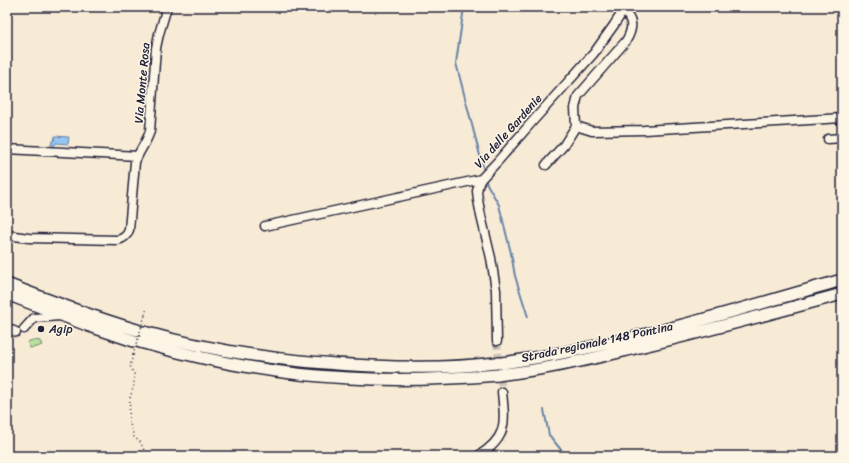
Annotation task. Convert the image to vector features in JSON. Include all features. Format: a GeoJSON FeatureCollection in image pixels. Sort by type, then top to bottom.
{"type":"FeatureCollection","features":[{"type":"Feature","properties":{"kind":"highway","name":"Strada regionale 148 Pontina"},"geometry":{"type":"LineString","coordinates":[[500,369],[704,320],[842,280]]}},
{"type":"Feature","properties":{"kind":"highway"},"geometry":{"type":"LineString","coordinates":[[7,284],[64,311]]}},
{"type":"Feature","properties":{"kind":"highway"},"geometry":{"type":"LineString","coordinates":[[7,294],[64,311]]}},
{"type":"Feature","properties":{"kind":"highway","name":"Strada regionale 148 Pontina"},"geometry":{"type":"LineString","coordinates":[[64,311],[106,332],[183,342],[266,357],[319,363],[397,367],[459,366],[500,369],[542,369],[706,331],[842,294]]}},
{"type":"Feature","properties":{"kind":"street","name":"Via Monte Rosa"},"geometry":{"type":"LineString","coordinates":[[29,238],[117,240],[127,235],[129,230],[134,166],[150,130],[156,48],[167,7]]}},
{"type":"Feature","properties":{"kind":"street"},"geometry":{"type":"LineString","coordinates":[[546,165],[564,145],[576,126],[575,108],[578,96],[626,41],[630,34],[632,27],[631,21],[624,9]]}},
{"type":"Feature","properties":{"kind":"street","name":"Via delle Gardenie"},"geometry":{"type":"LineString","coordinates":[[497,341],[496,290],[477,191],[479,183],[481,178],[492,168],[594,53],[624,9]]}},
{"type":"Feature","properties":{"kind":"street"},"geometry":{"type":"LineString","coordinates":[[576,126],[592,131],[636,130],[842,118]]}},
{"type":"Feature","properties":{"kind":"street"},"geometry":{"type":"LineString","coordinates":[[828,139],[842,138]]}},
{"type":"Feature","properties":{"kind":"street"},"geometry":{"type":"LineString","coordinates":[[7,149],[138,156]]}},
{"type":"Feature","properties":{"kind":"street"},"geometry":{"type":"LineString","coordinates":[[265,226],[481,178]]}},
{"type":"Feature","properties":{"kind":"street"},"geometry":{"type":"LineString","coordinates":[[7,235],[29,238]]}},
{"type":"Feature","properties":{"kind":"street"},"geometry":{"type":"LineString","coordinates":[[7,240],[29,238]]}},
{"type":"Feature","properties":{"kind":"street"},"geometry":{"type":"LineString","coordinates":[[7,328],[20,330],[34,318],[64,311]]}},
{"type":"Feature","properties":{"kind":"street"},"geometry":{"type":"LineString","coordinates":[[478,456],[494,445],[501,435],[504,420],[502,392]]}},
{"type":"Feature","properties":{"kind":"path"},"geometry":{"type":"LineString","coordinates":[[147,308],[130,366],[134,374],[134,385],[130,398],[129,421],[134,437],[140,442],[147,456]]}},
{"type":"Feature","properties":{"kind":"path"},"geometry":{"type":"LineString","coordinates":[[152,456],[156,456]]}},
{"type":"Feature","properties":{"kind":"green space"},"geometry":{"type":"Polygon","coordinates":[[[33,340],[40,341],[42,345],[30,348],[27,342],[33,340]]]}},
{"type":"Feature","properties":{"kind":"water"},"geometry":{"type":"Polygon","coordinates":[[[55,136],[69,137],[68,144],[56,143],[55,145],[51,145],[55,136]]]}},
{"type":"Feature","properties":{"kind":"waterway"},"geometry":{"type":"LineString","coordinates":[[464,7],[456,63],[484,171]]}},
{"type":"Feature","properties":{"kind":"waterway"},"geometry":{"type":"LineString","coordinates":[[485,178],[499,205],[515,276],[528,317]]}},
{"type":"Feature","properties":{"kind":"waterway"},"geometry":{"type":"LineString","coordinates":[[544,410],[549,435],[566,456]]}},
{"type":"Feature","properties":{"kind":"tunnel"},"geometry":{"type":"LineString","coordinates":[[497,341],[502,392]]}},
{"type":"Feature","properties":{"kind":"place","name":"Agip"},"geometry":{"type":"Point","coordinates":[41,329]}}]}
